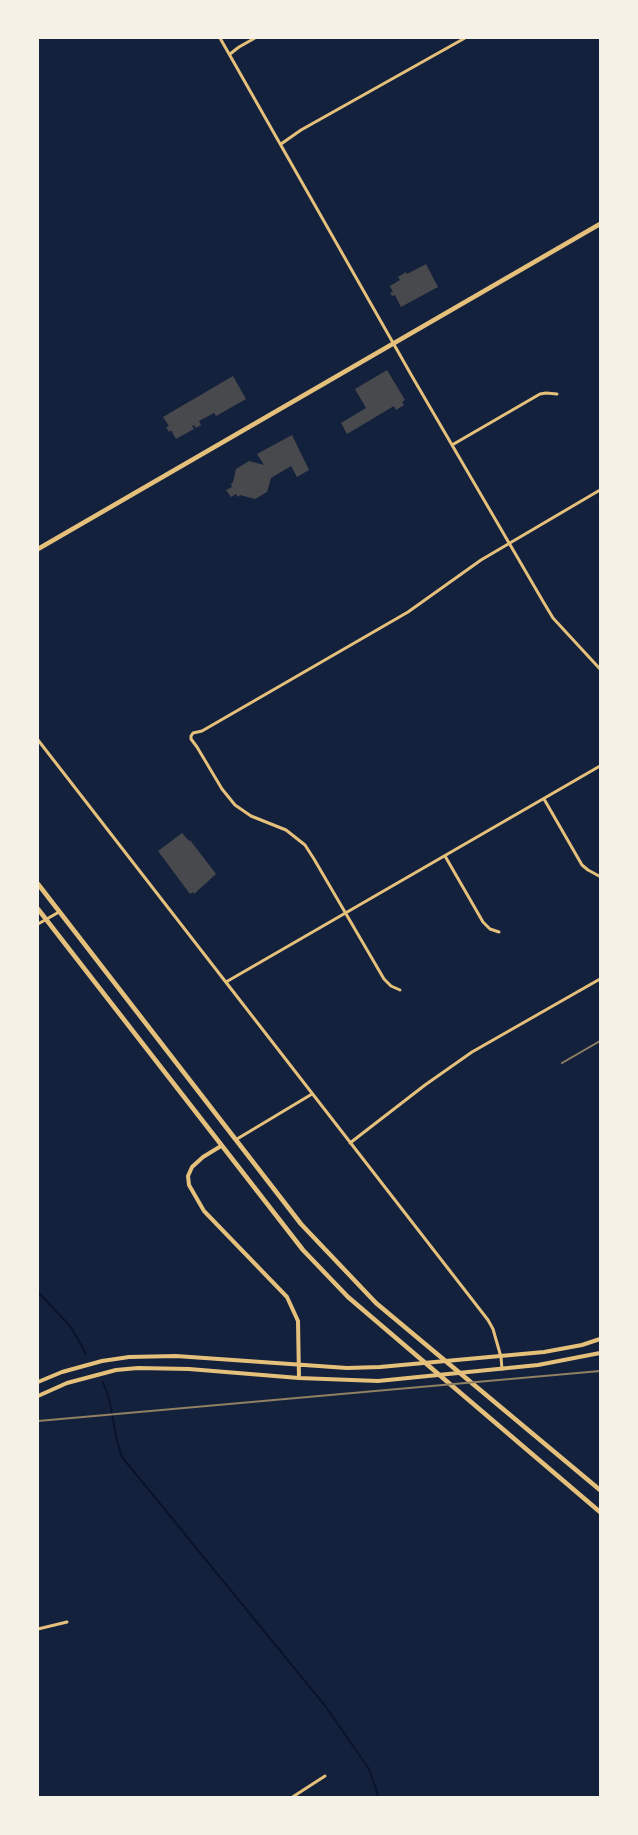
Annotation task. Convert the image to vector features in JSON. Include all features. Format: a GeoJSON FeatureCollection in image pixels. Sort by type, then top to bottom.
{"type":"FeatureCollection","features":[{"type":"Feature","properties":{"kind":"main road"},"geometry":{"type":"LineString","coordinates":[[38,549],[600,224]]}},
{"type":"Feature","properties":{"kind":"main road"},"geometry":{"type":"LineString","coordinates":[[38,884],[301,1224],[360,1288],[600,1490]]}},
{"type":"Feature","properties":{"kind":"main road"},"geometry":{"type":"LineString","coordinates":[[38,909],[303,1250],[348,1297],[600,1512]]}},
{"type":"Feature","properties":{"kind":"street"},"geometry":{"type":"LineString","coordinates":[[220,38],[553,618],[600,669]]}},
{"type":"Feature","properties":{"kind":"street"},"geometry":{"type":"LineString","coordinates":[[230,54],[255,38]]}},
{"type":"Feature","properties":{"kind":"street"},"geometry":{"type":"LineString","coordinates":[[281,144],[300,130],[465,38]]}},
{"type":"Feature","properties":{"kind":"street"},"geometry":{"type":"LineString","coordinates":[[452,445],[540,394],[557,394]]}},
{"type":"Feature","properties":{"kind":"street"},"geometry":{"type":"LineString","coordinates":[[400,990],[391,986],[384,979],[304,845],[286,830],[251,816],[235,805],[191,736],[408,612],[481,560],[600,490]]}},
{"type":"Feature","properties":{"kind":"street"},"geometry":{"type":"LineString","coordinates":[[38,740],[488,1320],[493,1329],[502,1369]]}},
{"type":"Feature","properties":{"kind":"street"},"geometry":{"type":"LineString","coordinates":[[226,982],[600,766]]}},
{"type":"Feature","properties":{"kind":"street"},"geometry":{"type":"LineString","coordinates":[[544,799],[582,865],[599,876]]}},
{"type":"Feature","properties":{"kind":"street"},"geometry":{"type":"LineString","coordinates":[[445,856],[483,922],[490,929],[499,932]]}},
{"type":"Feature","properties":{"kind":"street"},"geometry":{"type":"LineString","coordinates":[[38,924],[59,912]]}},
{"type":"Feature","properties":{"kind":"street"},"geometry":{"type":"LineString","coordinates":[[350,1143],[472,1052],[600,979]]}},
{"type":"Feature","properties":{"kind":"street"},"geometry":{"type":"LineString","coordinates":[[237,1139],[312,1094]]}},
{"type":"Feature","properties":{"kind":"street"},"geometry":{"type":"LineString","coordinates":[[221,1146],[192,1167],[188,1176],[189,1185],[204,1211],[287,1297],[298,1321],[299,1378]]}},
{"type":"Feature","properties":{"kind":"street"},"geometry":{"type":"LineString","coordinates":[[38,1382],[62,1372],[102,1361],[153,1355],[347,1368],[380,1367],[501,1357],[569,1348],[600,1339]]}},
{"type":"Feature","properties":{"kind":"street"},"geometry":{"type":"LineString","coordinates":[[38,1396],[67,1383],[127,1369],[189,1369],[299,1378],[378,1381],[547,1364],[600,1353]]}},
{"type":"Feature","properties":{"kind":"street"},"geometry":{"type":"LineString","coordinates":[[38,1629],[67,1622]]}},
{"type":"Feature","properties":{"kind":"street"},"geometry":{"type":"LineString","coordinates":[[291,1797],[326,1776]]}},
{"type":"Feature","properties":{"kind":"building"},"geometry":{"type":"Polygon","coordinates":[[[426,264],[438,287],[401,307],[395,295],[392,296],[390,293],[393,292],[390,286],[400,280],[398,277],[406,272],[407,274],[426,264]]]}},
{"type":"Feature","properties":{"kind":"building"},"geometry":{"type":"Polygon","coordinates":[[[387,370],[405,400],[402,402],[404,405],[396,410],[394,406],[347,434],[341,423],[366,408],[355,389],[387,370]]]}},
{"type":"Feature","properties":{"kind":"building"},"geometry":{"type":"Polygon","coordinates":[[[233,376],[246,399],[216,416],[214,413],[199,421],[201,425],[196,428],[192,426],[194,429],[176,439],[171,430],[169,432],[166,427],[169,426],[163,417],[233,376]]]}},
{"type":"Feature","properties":{"kind":"building"},"geometry":{"type":"Polygon","coordinates":[[[292,435],[309,470],[297,477],[291,466],[271,478],[267,492],[255,499],[240,495],[238,497],[236,494],[231,497],[226,490],[232,487],[236,469],[249,461],[264,465],[257,454],[292,435]]]}},
{"type":"Feature","properties":{"kind":"building"},"geometry":{"type":"Polygon","coordinates":[[[182,833],[216,874],[194,894],[193,892],[190,894],[158,851],[182,833]]]}},
{"type":"Feature","properties":{"kind":"waterway"},"geometry":{"type":"LineString","coordinates":[[38,1292],[71,1327],[86,1354]]}},
{"type":"Feature","properties":{"kind":"waterway"},"geometry":{"type":"LineString","coordinates":[[103,1382],[109,1398],[122,1457],[326,1707],[369,1769],[379,1798]]}},
{"type":"Feature","properties":{"kind":"railway"},"geometry":{"type":"LineString","coordinates":[[562,1063],[600,1041]]}},
{"type":"Feature","properties":{"kind":"railway"},"geometry":{"type":"LineString","coordinates":[[38,1421],[600,1371]]}}]}
